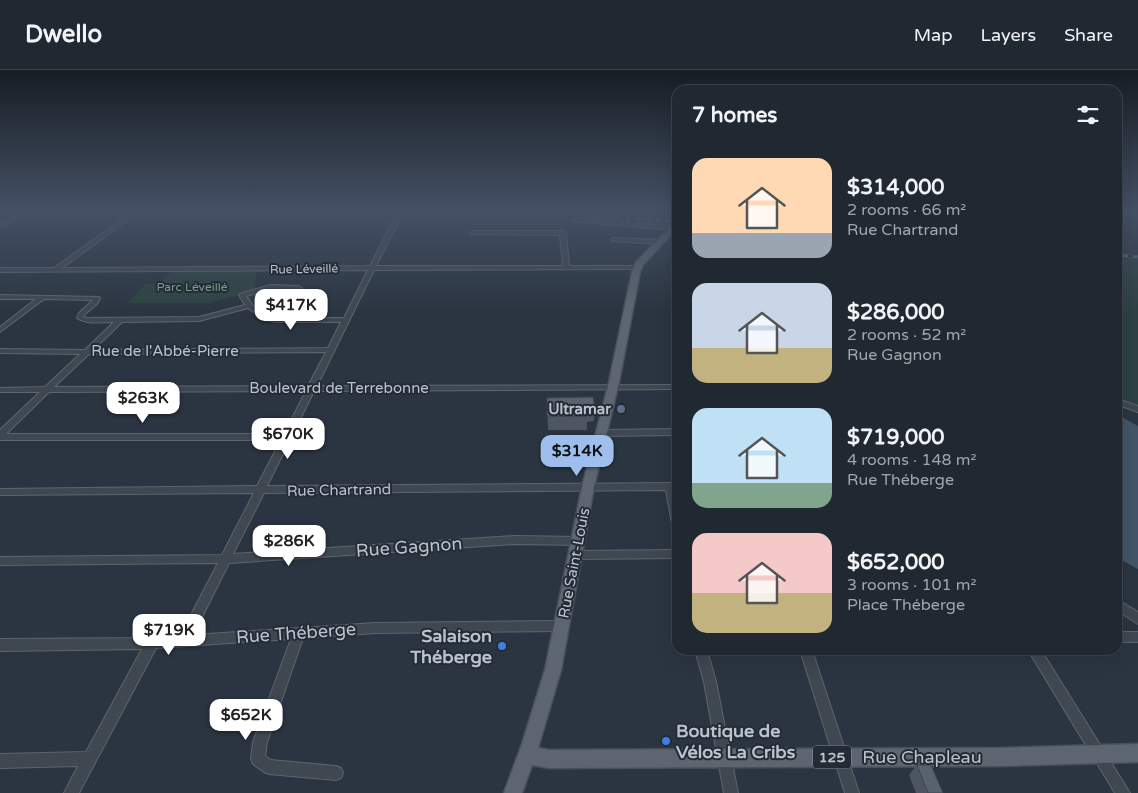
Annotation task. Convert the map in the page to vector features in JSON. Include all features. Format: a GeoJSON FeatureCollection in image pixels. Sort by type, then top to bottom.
{"type":"FeatureCollection","features":[{"type":"Feature","properties":{"kind":"main road"},"geometry":{"type":"LineString","coordinates":[[638,267],[658,245]]}},
{"type":"Feature","properties":{"kind":"main road","name":"Rue Saint-Louis"},"geometry":{"type":"LineString","coordinates":[[513,793],[550,680],[588,487],[613,386],[638,267]]}},
{"type":"Feature","properties":{"kind":"main road","name":"Rue Chapleau"},"geometry":{"type":"LineString","coordinates":[[527,755],[549,759],[1000,757],[1138,752]]}},
{"type":"Feature","properties":{"kind":"street"},"geometry":{"type":"LineString","coordinates":[[55,270],[90,245]]}},
{"type":"Feature","properties":{"kind":"street"},"geometry":{"type":"LineString","coordinates":[[184,641],[384,245]]}},
{"type":"Feature","properties":{"kind":"street"},"geometry":{"type":"LineString","coordinates":[[564,245],[566,266]]}},
{"type":"Feature","properties":{"kind":"street","name":"Rue Léveillé"},"geometry":{"type":"LineString","coordinates":[[0,270],[638,267]]}},
{"type":"Feature","properties":{"kind":"street"},"geometry":{"type":"LineString","coordinates":[[276,320],[299,288],[270,286],[242,295],[250,306],[262,316],[276,320],[345,320]]}},
{"type":"Feature","properties":{"kind":"street"},"geometry":{"type":"LineString","coordinates":[[0,297],[97,298],[96,302],[81,314],[80,318],[86,320],[199,319],[250,306]]}},
{"type":"Feature","properties":{"kind":"street"},"geometry":{"type":"LineString","coordinates":[[0,330],[43,297]]}},
{"type":"Feature","properties":{"kind":"street"},"geometry":{"type":"LineString","coordinates":[[0,436],[120,320]]}},
{"type":"Feature","properties":{"kind":"street","name":"Rue de l'Abbé-Pierre"},"geometry":{"type":"LineString","coordinates":[[0,351],[330,350]]}},
{"type":"Feature","properties":{"kind":"street","name":"Boulevard de Terrebonne"},"geometry":{"type":"LineString","coordinates":[[0,390],[672,387]]}},
{"type":"Feature","properties":{"kind":"street"},"geometry":{"type":"LineString","coordinates":[[1122,403],[1138,409]]}},
{"type":"Feature","properties":{"kind":"street"},"geometry":{"type":"LineString","coordinates":[[601,433],[672,432]]}},
{"type":"Feature","properties":{"kind":"street"},"geometry":{"type":"LineString","coordinates":[[0,436],[286,437]]}},
{"type":"Feature","properties":{"kind":"street","name":"Rue Chartrand"},"geometry":{"type":"LineString","coordinates":[[0,492],[672,486]]}},
{"type":"Feature","properties":{"kind":"street","name":"Rue Gagnon"},"geometry":{"type":"LineString","coordinates":[[0,561],[226,559],[515,540],[579,540]]}},
{"type":"Feature","properties":{"kind":"street"},"geometry":{"type":"LineString","coordinates":[[576,555],[672,554]]}},
{"type":"Feature","properties":{"kind":"street"},"geometry":{"type":"LineString","coordinates":[[1122,608],[1138,619]]}},
{"type":"Feature","properties":{"kind":"street","name":"Rue Théberge"},"geometry":{"type":"LineString","coordinates":[[0,645],[152,643],[376,628],[562,626]]}},
{"type":"Feature","properties":{"kind":"street"},"geometry":{"type":"LineString","coordinates":[[299,633],[260,742],[258,759],[269,767],[336,773]]}},
{"type":"Feature","properties":{"kind":"street"},"geometry":{"type":"LineString","coordinates":[[1122,637],[1138,637]]}},
{"type":"Feature","properties":{"kind":"street"},"geometry":{"type":"LineString","coordinates":[[71,793],[152,643]]}},
{"type":"Feature","properties":{"kind":"street"},"geometry":{"type":"LineString","coordinates":[[702,655],[710,682],[731,793]]}},
{"type":"Feature","properties":{"kind":"street"},"geometry":{"type":"LineString","coordinates":[[808,655],[852,793]]}},
{"type":"Feature","properties":{"kind":"street"},"geometry":{"type":"LineString","coordinates":[[1037,655],[1123,793]]}},
{"type":"Feature","properties":{"kind":"street"},"geometry":{"type":"LineString","coordinates":[[0,761],[90,759]]}},
{"type":"Feature","properties":{"kind":"green space"},"geometry":{"type":"Polygon","coordinates":[[[1122,258],[1138,259],[1138,411],[1122,405],[1122,258]]]}},
{"type":"Feature","properties":{"kind":"green space","name":"Parc Léveillé"},"geometry":{"type":"Polygon","coordinates":[[[173,270],[257,270],[255,283],[257,290],[270,287],[299,288],[276,320],[267,318],[242,295],[207,303],[127,303],[146,284],[158,284],[173,270]]]}},
{"type":"Feature","properties":{"kind":"water"},"geometry":{"type":"Polygon","coordinates":[[[1122,417],[1138,426],[1138,569],[1122,560],[1122,417]]]}},
{"type":"Feature","properties":{"kind":"building"},"geometry":{"type":"Polygon","coordinates":[[[593,397],[595,407],[587,408],[587,416],[547,416],[547,398],[593,397]]]}},
{"type":"Feature","properties":{"kind":"building"},"geometry":{"type":"Polygon","coordinates":[[[917,765],[931,765],[943,793],[928,793],[917,765]]]}},
{"type":"Feature","properties":{"kind":"railway"},"geometry":{"type":"LineString","coordinates":[[1122,255],[1138,257]]}},
{"type":"Feature","properties":{"kind":"place","name":"Ultramar"},"geometry":{"type":"Point","coordinates":[621,409]}},
{"type":"Feature","properties":{"kind":"place","name":"Salaison Théberge"},"geometry":{"type":"Point","coordinates":[502,646]}},
{"type":"Feature","properties":{"kind":"place","name":"Boutique de Vélos La Cribs"},"geometry":{"type":"Point","coordinates":[666,741]}}]}
